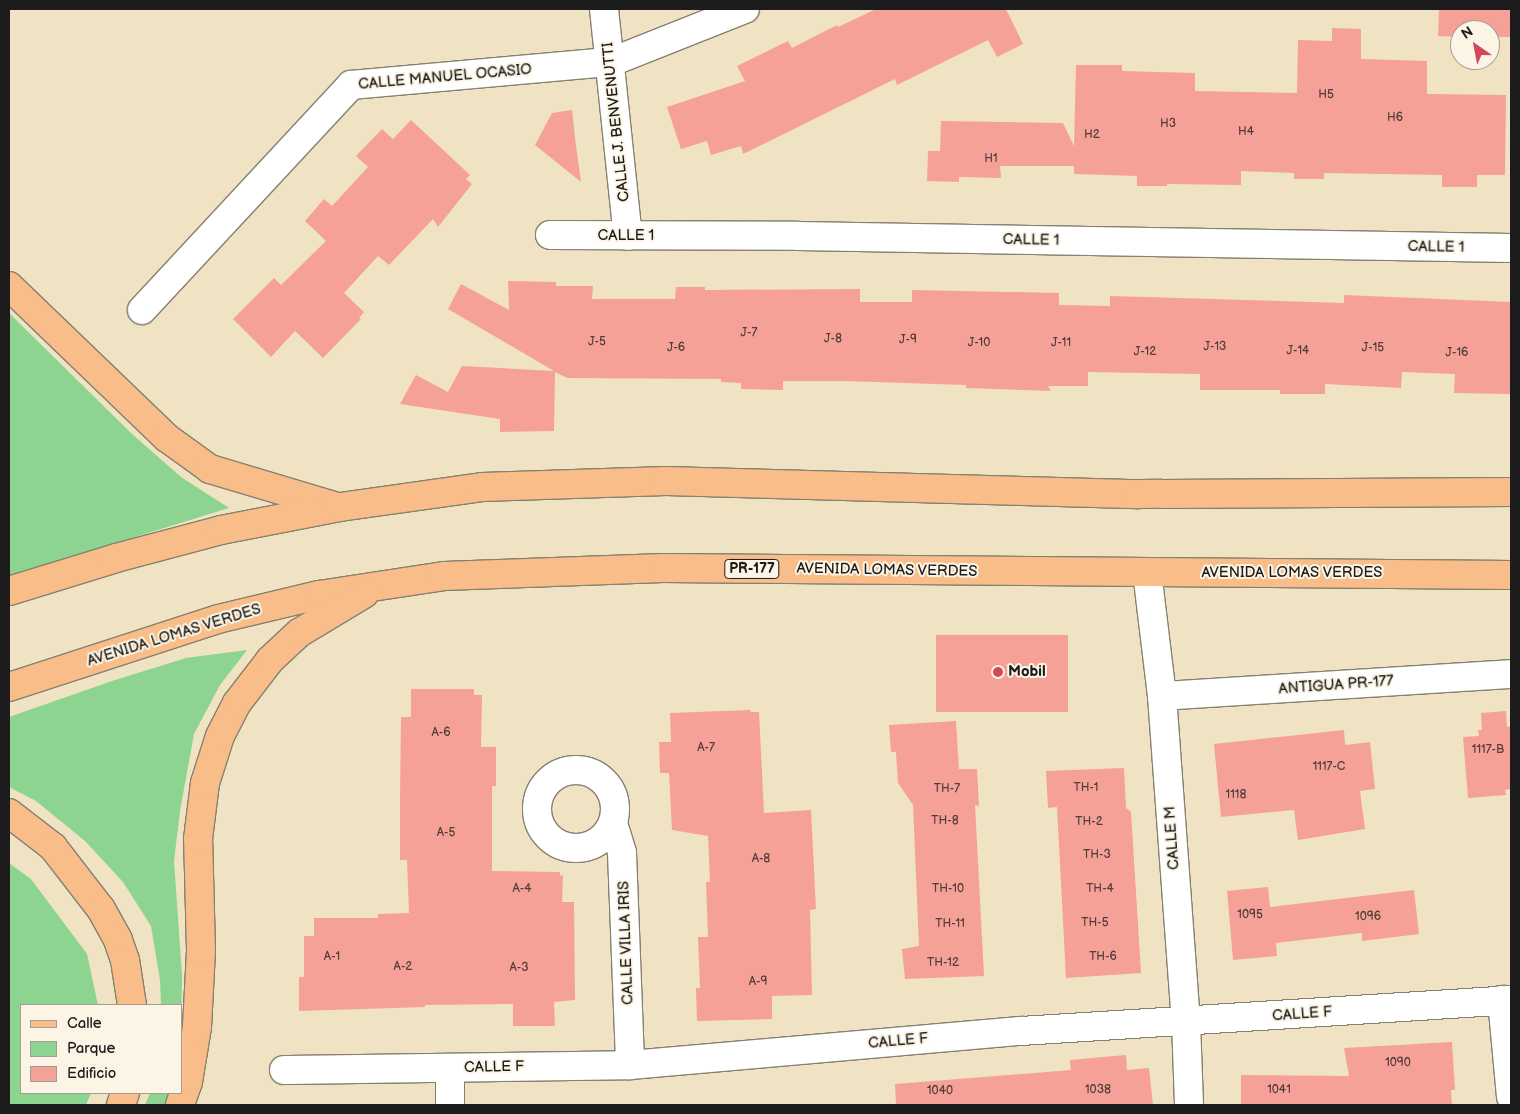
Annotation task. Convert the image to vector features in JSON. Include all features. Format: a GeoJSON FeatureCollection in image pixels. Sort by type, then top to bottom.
{"type":"FeatureCollection","features":[{"type":"Feature","properties":{"kind":"main road"},"geometry":{"type":"LineString","coordinates":[[9,286],[167,438],[210,469],[250,483],[340,507]]}},
{"type":"Feature","properties":{"kind":"main road"},"geometry":{"type":"LineString","coordinates":[[9,591],[116,558],[221,530],[340,507],[482,486],[666,481],[1139,494],[1511,492]]}},
{"type":"Feature","properties":{"kind":"main road","name":"AVENIDA LOMAS VERDES"},"geometry":{"type":"LineString","coordinates":[[9,687],[218,619],[319,595],[444,576],[663,568],[1511,575]]}},
{"type":"Feature","properties":{"kind":"main road"},"geometry":{"type":"LineString","coordinates":[[180,1105],[188,1082],[197,1027],[201,950],[198,839],[205,783],[220,736],[237,703],[270,660],[299,633],[377,587]]}},
{"type":"Feature","properties":{"kind":"main road"},"geometry":{"type":"LineString","coordinates":[[9,813],[53,847],[101,909],[118,940],[125,960],[132,1004]]}},
{"type":"Feature","properties":{"kind":"street","name":"CALLE J. BENVENUTTI"},"geometry":{"type":"LineString","coordinates":[[604,9],[628,236]]}},
{"type":"Feature","properties":{"kind":"street","name":"CALLE MANUEL OCASIO"},"geometry":{"type":"LineString","coordinates":[[142,310],[351,85],[611,62],[745,9]]}},
{"type":"Feature","properties":{"kind":"street","name":"CALLE 1"},"geometry":{"type":"LineString","coordinates":[[550,235],[1511,248]]}},
{"type":"Feature","properties":{"kind":"street","name":"CALLE M"},"geometry":{"type":"LineString","coordinates":[[1147,572],[1162,696],[1186,1022],[1189,1105]]}},
{"type":"Feature","properties":{"kind":"street","name":"ANTIGUA PR-177"},"geometry":{"type":"LineString","coordinates":[[1162,696],[1511,674]]}},
{"type":"Feature","properties":{"kind":"street","name":"CALLE VILLA IRIS"},"geometry":{"type":"LineString","coordinates":[[613,822],[622,853],[630,1065]]}},
{"type":"Feature","properties":{"kind":"street","name":"CALLE F"},"geometry":{"type":"LineString","coordinates":[[284,1070],[630,1065],[1021,1031],[1186,1022],[1506,1000]]}},
{"type":"Feature","properties":{"kind":"street"},"geometry":{"type":"LineString","coordinates":[[1506,1000],[1511,1097]]}},
{"type":"Feature","properties":{"kind":"street"},"geometry":{"type":"LineString","coordinates":[[450,1068],[450,1105]]}},
{"type":"Feature","properties":{"kind":"green space"},"geometry":{"type":"Polygon","coordinates":[[[9,313],[132,434],[181,477],[229,508],[9,576],[9,313]]]}},
{"type":"Feature","properties":{"kind":"green space"},"geometry":{"type":"Polygon","coordinates":[[[247,650],[220,685],[194,734],[180,811],[174,861],[182,975],[182,1004],[161,1004],[160,980],[151,926],[123,882],[85,841],[36,801],[9,787],[9,717],[112,681],[186,658],[247,650]]]}},
{"type":"Feature","properties":{"kind":"green space"},"geometry":{"type":"Polygon","coordinates":[[[9,863],[31,879],[87,954],[98,1004],[20,1004],[20,1094],[91,1094],[86,1105],[9,1105],[9,863]]]}},
{"type":"Feature","properties":{"kind":"green space"},"geometry":{"type":"Polygon","coordinates":[[[150,1094],[176,1094],[171,1105],[145,1105],[150,1094]]]}},
{"type":"Feature","properties":{"kind":"building"},"geometry":{"type":"Polygon","coordinates":[[[876,9],[1006,9],[1023,44],[997,57],[988,40],[897,85],[895,79],[743,154],[741,146],[711,155],[707,141],[681,149],[667,107],[745,81],[737,66],[788,41],[792,48],[837,25],[838,27],[876,9]]]}},
{"type":"Feature","properties":{"kind":"building"},"geometry":{"type":"Polygon","coordinates":[[[1439,9],[1511,9],[1511,37],[1500,37],[1500,20],[1450,20],[1450,37],[1438,36],[1439,9]]]}},
{"type":"Feature","properties":{"kind":"building"},"geometry":{"type":"Polygon","coordinates":[[[1332,28],[1361,29],[1361,59],[1427,61],[1427,94],[1506,95],[1505,175],[1477,175],[1477,187],[1442,187],[1442,175],[1324,173],[1324,179],[1294,179],[1294,173],[1241,171],[1241,185],[1167,184],[1167,186],[1137,186],[1137,176],[1074,174],[1074,166],[1000,166],[1001,178],[959,177],[959,182],[927,181],[928,151],[940,151],[941,121],[1063,123],[1074,146],[1076,65],[1122,65],[1122,71],[1195,73],[1195,91],[1297,93],[1298,40],[1332,41],[1332,28]]]}},
{"type":"Feature","properties":{"kind":"building"},"geometry":{"type":"Polygon","coordinates":[[[572,110],[581,182],[535,145],[552,113],[572,110]]]}},
{"type":"Feature","properties":{"kind":"building"},"geometry":{"type":"Polygon","coordinates":[[[411,120],[470,175],[466,179],[472,184],[438,227],[433,219],[389,265],[378,256],[344,293],[364,312],[359,318],[361,319],[323,358],[295,331],[271,357],[233,319],[274,278],[281,285],[326,241],[305,221],[324,199],[332,206],[368,167],[356,156],[382,129],[393,139],[411,120]]]}},
{"type":"Feature","properties":{"kind":"building"},"geometry":{"type":"Polygon","coordinates":[[[508,281],[556,282],[556,286],[593,286],[592,299],[675,299],[676,287],[705,287],[705,290],[860,289],[860,302],[912,302],[912,290],[1059,293],[1059,305],[1110,306],[1110,296],[1344,303],[1344,295],[1511,302],[1511,394],[1454,393],[1455,374],[1402,372],[1401,388],[1325,384],[1325,394],[1280,394],[1280,390],[1200,390],[1200,374],[1088,372],[1088,386],[1048,386],[1051,391],[966,388],[966,385],[844,381],[783,381],[783,390],[741,389],[741,383],[721,382],[721,379],[567,378],[555,372],[554,431],[500,432],[500,419],[400,404],[416,375],[448,392],[462,366],[554,371],[448,309],[461,284],[509,310],[508,281]]]}},
{"type":"Feature","properties":{"kind":"building"},"geometry":{"type":"Polygon","coordinates":[[[936,635],[1068,635],[1068,712],[936,712],[936,635]]]}},
{"type":"Feature","properties":{"kind":"building"},"geometry":{"type":"Polygon","coordinates":[[[411,689],[474,689],[474,695],[482,695],[481,747],[496,747],[496,786],[492,786],[492,871],[560,872],[560,876],[563,875],[562,902],[574,902],[575,1000],[554,1002],[555,1026],[513,1026],[513,1004],[425,1005],[425,1007],[299,1011],[299,977],[304,977],[304,936],[314,936],[314,918],[378,918],[378,914],[409,913],[407,860],[400,860],[400,796],[401,717],[411,717],[411,689]]]}},
{"type":"Feature","properties":{"kind":"building"},"geometry":{"type":"Polygon","coordinates":[[[750,710],[751,712],[759,712],[764,813],[811,810],[816,909],[810,910],[812,995],[772,996],[772,1019],[697,1021],[696,988],[700,988],[698,937],[708,937],[706,882],[710,882],[708,836],[672,830],[669,773],[660,773],[659,742],[671,742],[670,713],[750,710]]]}},
{"type":"Feature","properties":{"kind":"building"},"geometry":{"type":"Polygon","coordinates":[[[1506,711],[1507,727],[1511,726],[1511,789],[1505,790],[1506,795],[1468,798],[1463,737],[1479,736],[1478,730],[1482,730],[1481,713],[1506,711]]]}},
{"type":"Feature","properties":{"kind":"building"},"geometry":{"type":"Polygon","coordinates":[[[956,721],[959,769],[977,769],[979,806],[975,805],[984,976],[905,979],[902,949],[919,946],[913,805],[898,783],[896,752],[891,752],[889,725],[956,721]]]}},
{"type":"Feature","properties":{"kind":"building"},"geometry":{"type":"Polygon","coordinates":[[[1344,730],[1345,745],[1370,742],[1375,789],[1360,791],[1365,829],[1298,840],[1294,810],[1221,817],[1214,744],[1344,730]]]}},
{"type":"Feature","properties":{"kind":"building"},"geometry":{"type":"Polygon","coordinates":[[[1124,768],[1126,808],[1131,812],[1141,973],[1066,978],[1057,807],[1048,808],[1046,771],[1124,768]]]}},
{"type":"Feature","properties":{"kind":"building"},"geometry":{"type":"Polygon","coordinates":[[[1268,887],[1270,907],[1414,890],[1419,934],[1362,941],[1362,933],[1276,943],[1277,956],[1233,960],[1227,891],[1268,887]]]}},
{"type":"Feature","properties":{"kind":"building"},"geometry":{"type":"Polygon","coordinates":[[[1452,1042],[1455,1090],[1451,1090],[1452,1105],[1241,1105],[1241,1075],[1349,1076],[1344,1048],[1452,1042]]]}},
{"type":"Feature","properties":{"kind":"building"},"geometry":{"type":"Polygon","coordinates":[[[1126,1055],[1127,1070],[1149,1068],[1153,1105],[896,1105],[895,1084],[1071,1070],[1070,1060],[1126,1055]]]}},
{"type":"Feature","properties":{"kind":"place","name":"Mobil"},"geometry":{"type":"Point","coordinates":[998,672]}}]}
